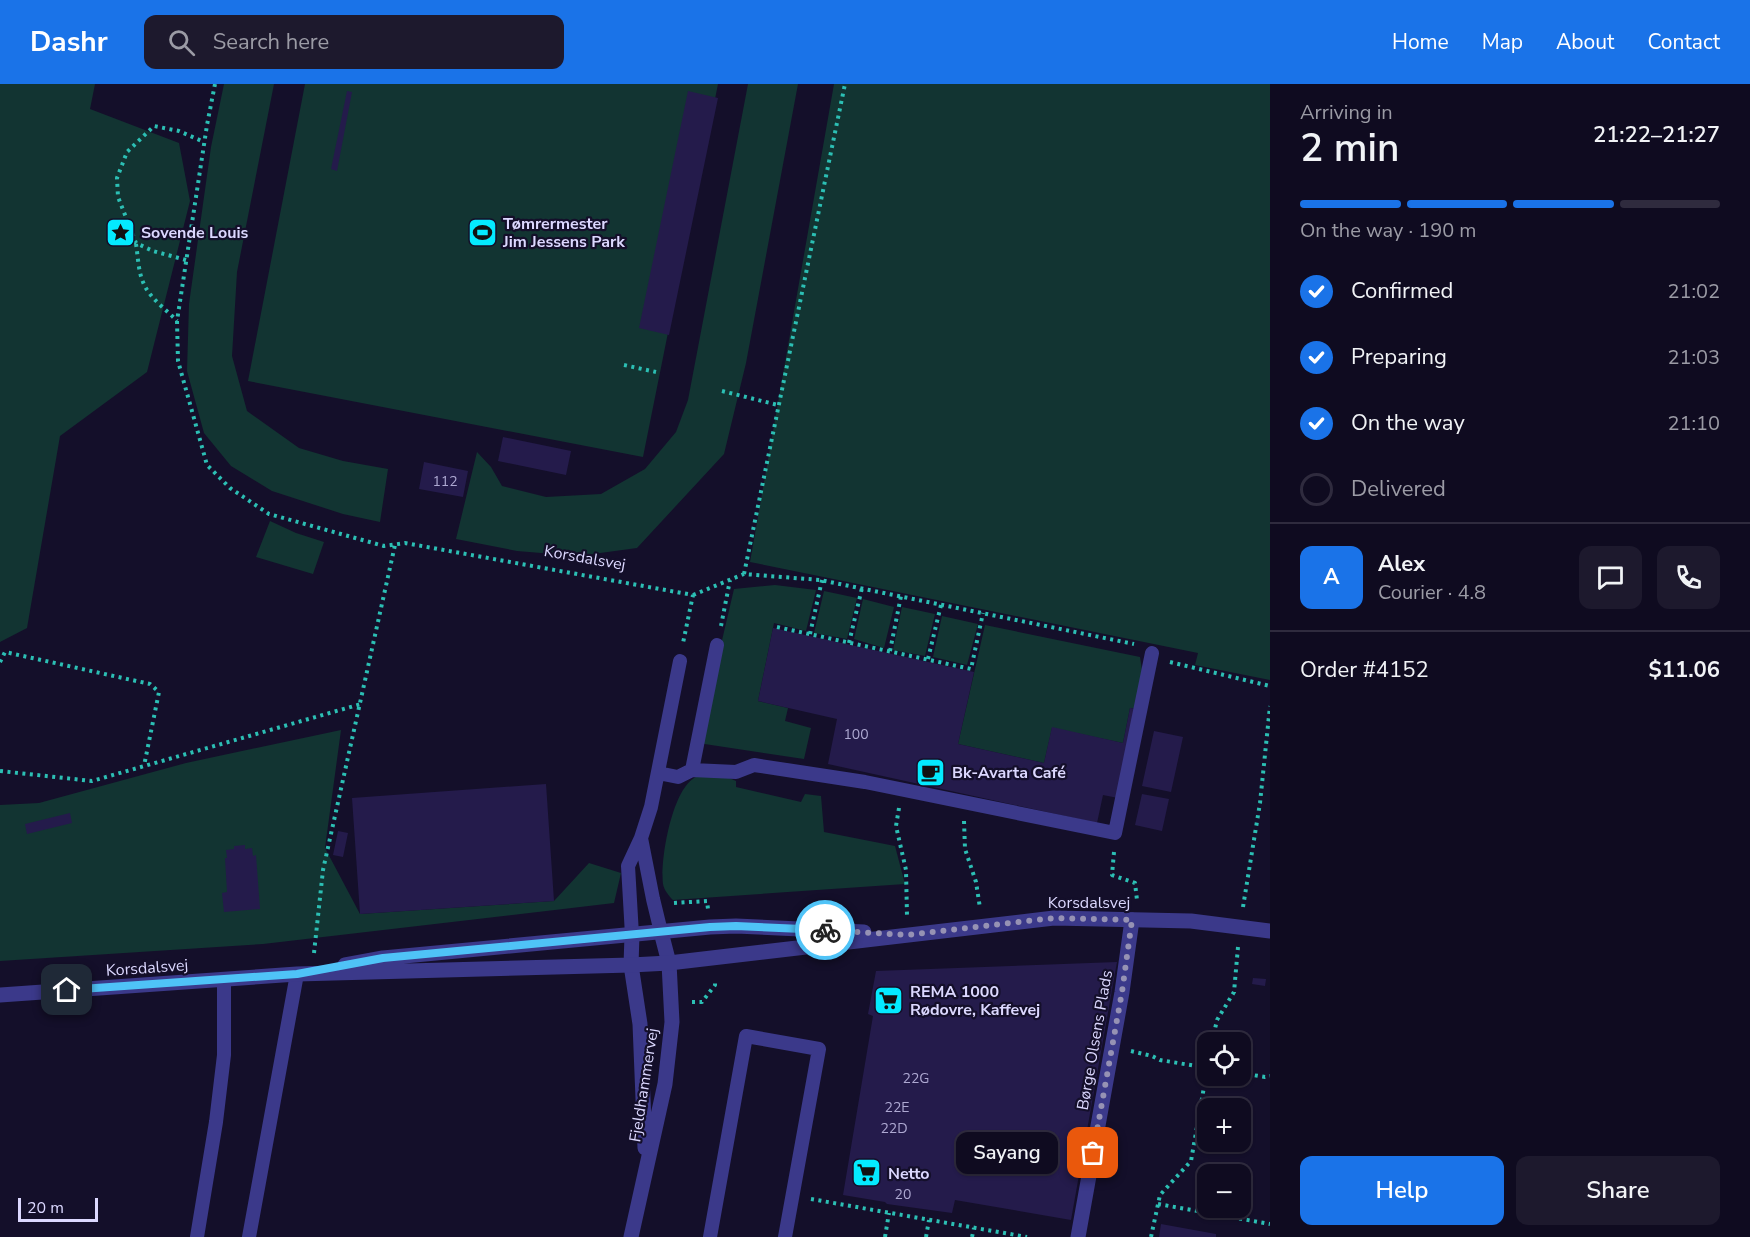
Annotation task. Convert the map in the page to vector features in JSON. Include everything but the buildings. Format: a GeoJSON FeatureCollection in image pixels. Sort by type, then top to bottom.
{"type":"FeatureCollection","features":[{"type":"Feature","properties":{"kind":"street","name":"Korsdalsvej"},"geometry":{"type":"LineString","coordinates":[[0,995],[305,972],[669,963],[1054,918],[1191,921],[1270,931]]}},
{"type":"Feature","properties":{"kind":"street","name":"Børge Olsens Plads"},"geometry":{"type":"LineString","coordinates":[[1078,1237],[1136,920]]}},
{"type":"Feature","properties":{"kind":"street","name":"Korsdalsvej"},"geometry":{"type":"LineString","coordinates":[[305,972],[383,958],[736,926],[907,935]]}},
{"type":"Feature","properties":{"kind":"street","name":"Fjeldhammervej"},"geometry":{"type":"LineString","coordinates":[[631,1237],[666,1073],[672,1022],[669,963],[661,932]]}},
{"type":"Feature","properties":{"kind":"street"},"geometry":{"type":"LineString","coordinates":[[631,965],[632,934]]}},
{"type":"Feature","properties":{"kind":"street","name":"Fjeldhammervej"},"geometry":{"type":"LineString","coordinates":[[631,965],[640,1024],[646,1172]]}},
{"type":"Feature","properties":{"kind":"lane"},"geometry":{"type":"LineString","coordinates":[[692,770],[717,645]]}},
{"type":"Feature","properties":{"kind":"lane"},"geometry":{"type":"LineString","coordinates":[[658,773],[678,777],[692,770],[736,772],[754,765],[865,782],[1116,833],[1152,653]]}},
{"type":"Feature","properties":{"kind":"lane"},"geometry":{"type":"LineString","coordinates":[[632,934],[628,866],[641,838],[651,807],[680,661]]}},
{"type":"Feature","properties":{"kind":"lane"},"geometry":{"type":"LineString","coordinates":[[641,838],[652,899],[661,932]]}},
{"type":"Feature","properties":{"kind":"lane"},"geometry":{"type":"LineString","coordinates":[[249,1237],[305,972]]}},
{"type":"Feature","properties":{"kind":"lane"},"geometry":{"type":"LineString","coordinates":[[197,1237],[216,1122],[224,1055],[224,979]]}},
{"type":"Feature","properties":{"kind":"lane"},"geometry":{"type":"LineString","coordinates":[[710,1237],[746,1036],[819,1049],[785,1237]]}},
{"type":"Feature","properties":{"kind":"path"},"geometry":{"type":"LineString","coordinates":[[215,84],[177,321],[178,362],[207,465],[230,488],[269,514],[384,546],[394,545],[323,870],[305,972]]}},
{"type":"Feature","properties":{"kind":"path"},"geometry":{"type":"LineString","coordinates":[[744,574],[844,84]]}},
{"type":"Feature","properties":{"kind":"path"},"geometry":{"type":"LineString","coordinates":[[177,321],[148,293],[143,282],[139,270],[136,243],[118,197],[117,178],[127,152],[154,126],[178,131],[204,142]]}},
{"type":"Feature","properties":{"kind":"path"},"geometry":{"type":"LineString","coordinates":[[136,243],[186,260]]}},
{"type":"Feature","properties":{"kind":"path"},"geometry":{"type":"LineString","coordinates":[[624,365],[656,372]]}},
{"type":"Feature","properties":{"kind":"path"},"geometry":{"type":"LineString","coordinates":[[723,391],[778,405]]}},
{"type":"Feature","properties":{"kind":"path","name":"Korsdalsvej"},"geometry":{"type":"LineString","coordinates":[[394,545],[405,543],[693,595]]}},
{"type":"Feature","properties":{"kind":"path"},"geometry":{"type":"LineString","coordinates":[[680,661],[693,595],[744,574],[822,580],[1136,644],[1167,662],[1270,686]]}},
{"type":"Feature","properties":{"kind":"path"},"geometry":{"type":"LineString","coordinates":[[717,645],[730,580]]}},
{"type":"Feature","properties":{"kind":"path"},"geometry":{"type":"LineString","coordinates":[[810,634],[822,580]]}},
{"type":"Feature","properties":{"kind":"path"},"geometry":{"type":"LineString","coordinates":[[849,643],[862,588]]}},
{"type":"Feature","properties":{"kind":"path"},"geometry":{"type":"LineString","coordinates":[[890,651],[901,596]]}},
{"type":"Feature","properties":{"kind":"path"},"geometry":{"type":"LineString","coordinates":[[928,660],[941,605]]}},
{"type":"Feature","properties":{"kind":"path"},"geometry":{"type":"LineString","coordinates":[[777,627],[971,669],[983,613]]}},
{"type":"Feature","properties":{"kind":"path"},"geometry":{"type":"LineString","coordinates":[[0,662],[5,652],[150,684],[159,692],[144,766]]}},
{"type":"Feature","properties":{"kind":"path"},"geometry":{"type":"LineString","coordinates":[[0,771],[92,781],[361,704]]}},
{"type":"Feature","properties":{"kind":"path"},"geometry":{"type":"LineString","coordinates":[[1214,1032],[1217,1020],[1234,992],[1239,927],[1260,803],[1270,706]]}},
{"type":"Feature","properties":{"kind":"path"},"geometry":{"type":"LineString","coordinates":[[902,789],[896,826],[906,870],[907,935]]}},
{"type":"Feature","properties":{"kind":"path"},"geometry":{"type":"LineString","coordinates":[[969,803],[964,824],[965,849],[976,882],[983,926]]}},
{"type":"Feature","properties":{"kind":"path"},"geometry":{"type":"LineString","coordinates":[[1116,833],[1112,875],[1135,883],[1136,920]]}},
{"type":"Feature","properties":{"kind":"path"},"geometry":{"type":"LineString","coordinates":[[668,903],[707,902]]}},
{"type":"Feature","properties":{"kind":"path"},"geometry":{"type":"LineString","coordinates":[[1152,1056],[1160,1060],[1197,1065]]}},
{"type":"Feature","properties":{"kind":"path"},"geometry":{"type":"LineString","coordinates":[[1251,1075],[1270,1076]]}},
{"type":"Feature","properties":{"kind":"path"},"geometry":{"type":"LineString","coordinates":[[1150,1237],[1160,1195],[1191,1161],[1204,1086]]}},
{"type":"Feature","properties":{"kind":"path"},"geometry":{"type":"LineString","coordinates":[[792,1196],[1027,1237]]}},
{"type":"Feature","properties":{"kind":"path"},"geometry":{"type":"LineString","coordinates":[[1158,1204],[1270,1224]]}},
{"type":"Feature","properties":{"kind":"path"},"geometry":{"type":"LineString","coordinates":[[885,1237],[889,1213]]}},
{"type":"Feature","properties":{"kind":"path"},"geometry":{"type":"LineString","coordinates":[[926,1237],[929,1220]]}},
{"type":"Feature","properties":{"kind":"path"},"geometry":{"type":"LineString","coordinates":[[972,1237],[974,1228]]}},
{"type":"Feature","properties":{"kind":"green space"},"geometry":{"type":"Polygon","coordinates":[[[0,84],[95,84],[90,109],[179,143],[190,201],[147,372],[60,436],[27,628],[0,642],[0,84]]]}},
{"type":"Feature","properties":{"kind":"green space"},"geometry":{"type":"Polygon","coordinates":[[[224,84],[274,84],[237,272],[232,356],[247,411],[299,448],[343,461],[388,469],[380,522],[343,514],[272,491],[231,466],[204,433],[187,371],[189,304],[211,147],[224,84]]]}},
{"type":"Feature","properties":{"kind":"green space","name":"Tømrermester Jim Jessens Park"},"geometry":{"type":"Polygon","coordinates":[[[305,84],[718,84],[643,457],[248,381],[305,84]]]}},
{"type":"Feature","properties":{"kind":"green space"},"geometry":{"type":"Polygon","coordinates":[[[748,84],[798,84],[746,363],[724,454],[637,548],[578,556],[517,551],[456,539],[477,452],[491,467],[502,486],[546,497],[601,494],[645,469],[676,432],[688,400],[748,84]]]}},
{"type":"Feature","properties":{"kind":"green space"},"geometry":{"type":"Polygon","coordinates":[[[834,84],[1270,84],[1270,680],[1195,665],[1198,653],[750,562],[834,84]]]}},
{"type":"Feature","properties":{"kind":"green space"},"geometry":{"type":"Polygon","coordinates":[[[270,521],[324,542],[313,574],[256,557],[270,521]]]}},
{"type":"Feature","properties":{"kind":"green space"},"geometry":{"type":"Polygon","coordinates":[[[775,585],[816,590],[806,631],[774,623],[758,701],[788,708],[785,721],[811,728],[804,759],[698,743],[734,589],[775,585]]]}},
{"type":"Feature","properties":{"kind":"green space"},"geometry":{"type":"Polygon","coordinates":[[[824,591],[857,598],[847,639],[814,633],[824,591]]]}},
{"type":"Feature","properties":{"kind":"green space"},"geometry":{"type":"Polygon","coordinates":[[[863,599],[894,607],[884,648],[854,639],[863,599]]]}},
{"type":"Feature","properties":{"kind":"green space"},"geometry":{"type":"Polygon","coordinates":[[[902,607],[935,614],[925,656],[893,650],[902,607]]]}},
{"type":"Feature","properties":{"kind":"green space"},"geometry":{"type":"Polygon","coordinates":[[[942,616],[978,624],[967,665],[933,657],[942,616]]]}},
{"type":"Feature","properties":{"kind":"green space"},"geometry":{"type":"Polygon","coordinates":[[[985,625],[1140,657],[1142,670],[1137,709],[1130,708],[1123,743],[1052,728],[1044,763],[958,744],[985,625]]]}},
{"type":"Feature","properties":{"kind":"green space"},"geometry":{"type":"Polygon","coordinates":[[[341,730],[325,848],[360,914],[554,901],[589,863],[621,873],[614,903],[263,944],[0,961],[0,805],[39,803],[186,763],[341,730]]]}},
{"type":"Feature","properties":{"kind":"green space"},"geometry":{"type":"Polygon","coordinates":[[[722,775],[736,781],[736,787],[801,802],[805,794],[821,796],[824,832],[895,846],[905,884],[673,900],[664,886],[663,873],[666,842],[675,808],[681,793],[689,782],[698,776],[722,775]]]}},
{"type":"Feature","properties":{"kind":"way so far"},"geometry":{"type":"LineString","coordinates":[[825,930],[907,935],[1054,918],[1132,920],[1122,992],[1093,1153]]}},
{"type":"Feature","properties":{"kind":"place","name":"Sovende Louis"},"geometry":{"type":"Point","coordinates":[120,232]}},
{"type":"Feature","properties":{"kind":"place","name":"Tømrermester Jim Jessens Park"},"geometry":{"type":"Point","coordinates":[482,232]}},
{"type":"Feature","properties":{"kind":"place","name":"Bk-Avarta Café"},"geometry":{"type":"Point","coordinates":[931,772]}},
{"type":"Feature","properties":{"kind":"place","name":"REMA 1000 Rødovre, Kaffevej"},"geometry":{"type":"Point","coordinates":[889,1000]}},
{"type":"Feature","properties":{"kind":"place","name":"Sayang"},"geometry":{"type":"Point","coordinates":[1093,1153]}},
{"type":"Feature","properties":{"kind":"place","name":"Netto"},"geometry":{"type":"Point","coordinates":[867,1173]}},
{"type":"Feature","properties":{"kind":"route"},"geometry":{"type":"LineString","coordinates":[[67,990],[297,974],[383,958],[710,927],[825,930]]}}]}
